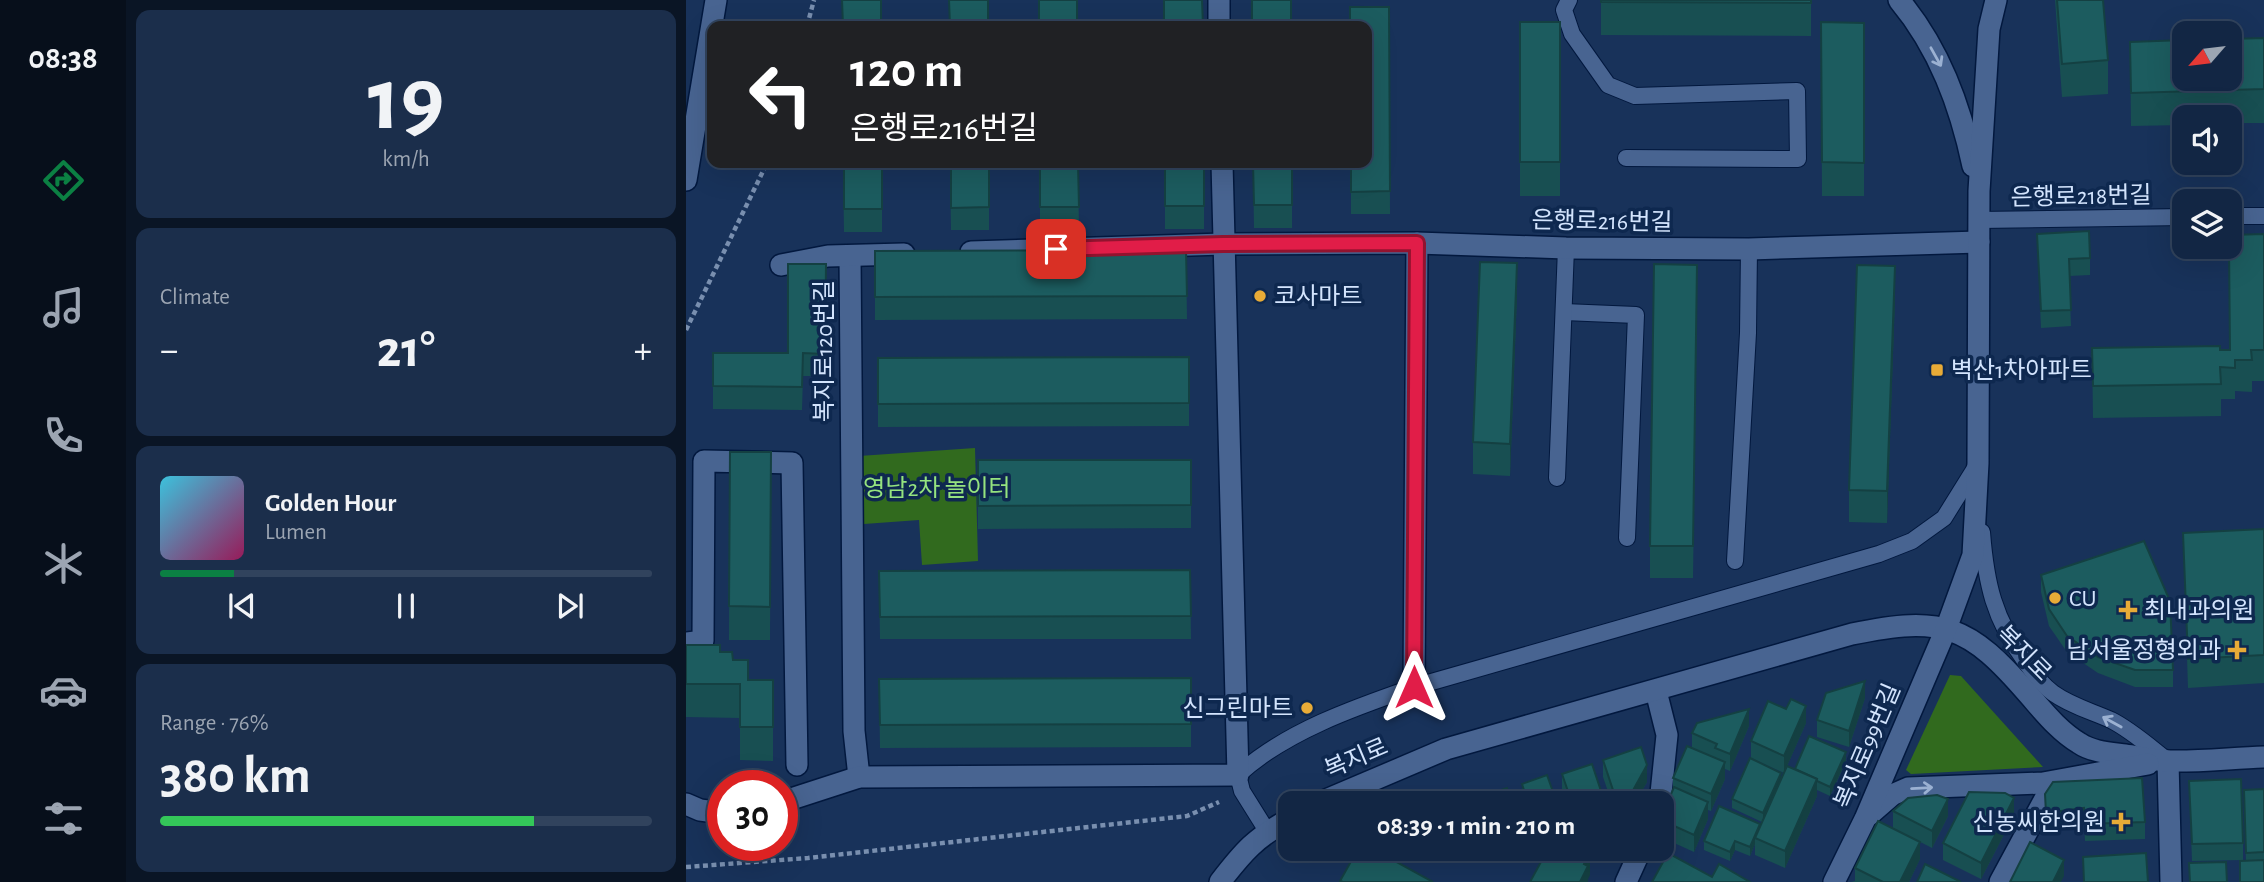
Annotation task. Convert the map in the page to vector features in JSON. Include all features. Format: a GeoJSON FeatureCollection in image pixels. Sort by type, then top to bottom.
{"type":"FeatureCollection","features":[{"type":"Feature","properties":{"kind":"street"},"geometry":{"type":"LineString","coordinates":[[712,21],[716,0]]}},
{"type":"Feature","properties":{"kind":"street"},"geometry":{"type":"LineString","coordinates":[[1219,0],[1219,21]]}},
{"type":"Feature","properties":{"kind":"street"},"geometry":{"type":"LineString","coordinates":[[1899,0],[1932,49],[1950,85],[1963,121],[1979,191]]}},
{"type":"Feature","properties":{"kind":"street"},"geometry":{"type":"LineString","coordinates":[[1946,629],[1973,555],[1978,463],[1979,191],[1989,29],[1996,0]]}},
{"type":"Feature","properties":{"kind":"street"},"geometry":{"type":"LineString","coordinates":[[686,180],[707,54]]}},
{"type":"Feature","properties":{"kind":"street"},"geometry":{"type":"LineString","coordinates":[[798,797],[859,777],[1238,775],[1222,168]]}},
{"type":"Feature","properties":{"kind":"street","name":"은행로216번길"},"geometry":{"type":"LineString","coordinates":[[1223,244],[1417,243],[1566,248],[1749,249],[1979,242]]}},
{"type":"Feature","properties":{"kind":"street"},"geometry":{"type":"LineString","coordinates":[[1414,687],[1417,243]]}},
{"type":"Feature","properties":{"kind":"street"},"geometry":{"type":"LineString","coordinates":[[954,252],[1223,244]]}},
{"type":"Feature","properties":{"kind":"street","name":"복지로120번길"},"geometry":{"type":"LineString","coordinates":[[859,777],[853,731],[850,256],[929,253]]}},
{"type":"Feature","properties":{"kind":"street"},"geometry":{"type":"LineString","coordinates":[[781,264],[828,256],[850,256]]}},
{"type":"Feature","properties":{"kind":"street"},"geometry":{"type":"LineString","coordinates":[[686,643],[703,641],[704,461],[792,463],[797,765]]}},
{"type":"Feature","properties":{"kind":"street","name":"복지로"},"geometry":{"type":"LineString","coordinates":[[1347,791],[1446,749],[1852,634],[1916,624],[1967,636],[1988,649],[2052,721],[2080,744],[2096,751],[2168,761],[2264,757]]}},
{"type":"Feature","properties":{"kind":"street","name":"복지로99번길"},"geometry":{"type":"LineString","coordinates":[[1834,882],[1865,819],[1946,629]]}},
{"type":"Feature","properties":{"kind":"street"},"geometry":{"type":"LineString","coordinates":[[1656,691],[1667,735],[1661,791]]}},
{"type":"Feature","properties":{"kind":"street"},"geometry":{"type":"LineString","coordinates":[[1865,819],[1892,795],[1908,788],[2054,782],[2168,761],[2171,882]]}},
{"type":"Feature","properties":{"kind":"street"},"geometry":{"type":"LineString","coordinates":[[2000,882],[2054,782]]}},
{"type":"Feature","properties":{"kind":"street"},"geometry":{"type":"LineString","coordinates":[[686,804],[707,812]]}},
{"type":"Feature","properties":{"kind":"street"},"geometry":{"type":"LineString","coordinates":[[1220,882],[1250,845],[1278,825]]}},
{"type":"Feature","properties":{"kind":"street"},"geometry":{"type":"LineString","coordinates":[[1626,882],[1636,861]]}},
{"type":"Feature","properties":{"kind":"lane"},"geometry":{"type":"LineString","coordinates":[[1569,0],[1564,10],[1572,34],[1608,85],[1635,96],[1797,90],[1798,159],[1626,158]]}},
{"type":"Feature","properties":{"kind":"lane"},"geometry":{"type":"LineString","coordinates":[[2242,216],[2264,216]]}},
{"type":"Feature","properties":{"kind":"lane","name":"은행로218번길"},"geometry":{"type":"LineString","coordinates":[[1979,220],[2172,217]]}},
{"type":"Feature","properties":{"kind":"lane"},"geometry":{"type":"LineString","coordinates":[[1557,478],[1566,248]]}},
{"type":"Feature","properties":{"kind":"lane"},"geometry":{"type":"LineString","coordinates":[[1735,561],[1748,333],[1749,249]]}},
{"type":"Feature","properties":{"kind":"lane"},"geometry":{"type":"LineString","coordinates":[[1564,312],[1636,315],[1627,538]]}},
{"type":"Feature","properties":{"kind":"lane"},"geometry":{"type":"LineString","coordinates":[[1267,831],[1242,791],[1238,775],[1255,759],[1342,712],[1414,687],[1879,554],[1912,541],[1944,518],[1978,463]]}},
{"type":"Feature","properties":{"kind":"lane"},"geometry":{"type":"LineString","coordinates":[[1978,463],[1984,552],[1994,608],[2007,637],[2051,692],[2078,708],[2113,721],[2168,761]]}},
{"type":"Feature","properties":{"kind":"path"},"geometry":{"type":"LineString","coordinates":[[808,21],[814,0]]}},
{"type":"Feature","properties":{"kind":"path"},"geometry":{"type":"LineString","coordinates":[[686,330],[765,168]]}},
{"type":"Feature","properties":{"kind":"path"},"geometry":{"type":"LineString","coordinates":[[686,867],[808,858],[1188,816],[1219,802]]}},
{"type":"Feature","properties":{"kind":"green space","name":"영남2차 놀이터"},"geometry":{"type":"Polygon","coordinates":[[[975,448],[978,561],[922,565],[919,520],[864,524],[859,456],[975,448]]]}},
{"type":"Feature","properties":{"kind":"green space"},"geometry":{"type":"Polygon","coordinates":[[[1950,675],[1961,676],[2043,767],[1911,774],[1906,770],[1950,675]]]}},
{"type":"Feature","properties":{"kind":"building"},"geometry":{"type":"Polygon","coordinates":[[[842,0],[881,0],[881,21],[843,21],[842,0]]]}},
{"type":"Feature","properties":{"kind":"building"},"geometry":{"type":"Polygon","coordinates":[[[949,0],[988,0],[988,21],[950,21],[949,0]]]}},
{"type":"Feature","properties":{"kind":"building"},"geometry":{"type":"Polygon","coordinates":[[[1039,0],[1077,0],[1077,21],[1039,21],[1039,0]]]}},
{"type":"Feature","properties":{"kind":"building"},"geometry":{"type":"Polygon","coordinates":[[[1164,0],[1202,0],[1203,21],[1164,21],[1164,0]]]}},
{"type":"Feature","properties":{"kind":"building"},"geometry":{"type":"Polygon","coordinates":[[[1252,0],[1291,0],[1291,21],[1252,21],[1252,0]]]}},
{"type":"Feature","properties":{"kind":"building"},"geometry":{"type":"Polygon","coordinates":[[[1811,0],[1811,3],[1601,2],[1811,0]]]}},
{"type":"Feature","properties":{"kind":"building"},"geometry":{"type":"Polygon","coordinates":[[[2057,0],[2103,0],[2108,60],[2062,64],[2057,0]]]}},
{"type":"Feature","properties":{"kind":"building"},"geometry":{"type":"Polygon","coordinates":[[[1350,7],[1389,7],[1390,191],[1351,192],[1351,168],[1372,168],[1372,21],[1350,21],[1350,7]]]}},
{"type":"Feature","properties":{"kind":"building"},"geometry":{"type":"Polygon","coordinates":[[[1520,22],[1560,22],[1560,162],[1520,162],[1520,22]]]}},
{"type":"Feature","properties":{"kind":"building"},"geometry":{"type":"Polygon","coordinates":[[[1821,22],[1864,23],[1864,163],[1822,162],[1821,22]]]}},
{"type":"Feature","properties":{"kind":"building"},"geometry":{"type":"Polygon","coordinates":[[[2264,38],[2264,89],[2242,90],[2242,39],[2264,38]]]}},
{"type":"Feature","properties":{"kind":"building"},"geometry":{"type":"Polygon","coordinates":[[[2172,40],[2172,91],[2198,91],[2131,93],[2130,42],[2172,40]]]}},
{"type":"Feature","properties":{"kind":"building"},"geometry":{"type":"Polygon","coordinates":[[[844,168],[882,168],[882,209],[844,209],[844,168]]]}},
{"type":"Feature","properties":{"kind":"building"},"geometry":{"type":"Polygon","coordinates":[[[951,168],[989,168],[989,207],[951,208],[951,168]]]}},
{"type":"Feature","properties":{"kind":"building"},"geometry":{"type":"Polygon","coordinates":[[[1040,168],[1078,168],[1079,207],[1040,207],[1040,168]]]}},
{"type":"Feature","properties":{"kind":"building"},"geometry":{"type":"Polygon","coordinates":[[[1165,168],[1204,168],[1204,206],[1165,206],[1165,168]]]}},
{"type":"Feature","properties":{"kind":"building"},"geometry":{"type":"Polygon","coordinates":[[[1253,168],[1292,168],[1292,205],[1254,205],[1253,168]]]}},
{"type":"Feature","properties":{"kind":"building"},"geometry":{"type":"Polygon","coordinates":[[[2089,231],[2090,258],[2069,259],[2071,310],[2041,311],[2037,234],[2089,231]]]}},
{"type":"Feature","properties":{"kind":"building"},"geometry":{"type":"Polygon","coordinates":[[[2264,234],[2264,350],[2251,350],[2252,360],[2235,360],[2235,368],[2220,367],[2221,384],[2093,386],[2092,348],[2220,346],[2220,350],[2230,350],[2229,259],[2242,259],[2242,235],[2264,234]]]}},
{"type":"Feature","properties":{"kind":"building"},"geometry":{"type":"Polygon","coordinates":[[[1186,250],[1187,296],[875,297],[875,251],[1186,250]]]}},
{"type":"Feature","properties":{"kind":"building"},"geometry":{"type":"Polygon","coordinates":[[[1480,262],[1517,263],[1510,444],[1473,442],[1480,262]]]}},
{"type":"Feature","properties":{"kind":"building"},"geometry":{"type":"Polygon","coordinates":[[[788,264],[826,264],[825,354],[803,353],[802,387],[713,386],[713,353],[788,353],[788,264]]]}},
{"type":"Feature","properties":{"kind":"building"},"geometry":{"type":"Polygon","coordinates":[[[1654,264],[1697,265],[1693,546],[1650,546],[1654,264]]]}},
{"type":"Feature","properties":{"kind":"building"},"geometry":{"type":"Polygon","coordinates":[[[1857,265],[1895,266],[1887,491],[1849,490],[1857,265]]]}},
{"type":"Feature","properties":{"kind":"building"},"geometry":{"type":"Polygon","coordinates":[[[1189,357],[1189,403],[878,404],[878,358],[1189,357]]]}},
{"type":"Feature","properties":{"kind":"building"},"geometry":{"type":"Polygon","coordinates":[[[730,452],[771,452],[770,607],[729,606],[730,452]]]}},
{"type":"Feature","properties":{"kind":"building"},"geometry":{"type":"Polygon","coordinates":[[[978,460],[1191,460],[1191,505],[978,506],[978,460]]]}},
{"type":"Feature","properties":{"kind":"building"},"geometry":{"type":"Polygon","coordinates":[[[2264,529],[2264,655],[2188,659],[2183,533],[2264,529]]]}},
{"type":"Feature","properties":{"kind":"building"},"geometry":{"type":"Polygon","coordinates":[[[2144,541],[2170,601],[2173,670],[2135,670],[2098,657],[2067,636],[2049,609],[2041,575],[2144,541]]]}},
{"type":"Feature","properties":{"kind":"building"},"geometry":{"type":"Polygon","coordinates":[[[1190,570],[1191,616],[880,617],[879,571],[1190,570]]]}},
{"type":"Feature","properties":{"kind":"building"},"geometry":{"type":"Polygon","coordinates":[[[686,645],[720,645],[720,652],[732,652],[733,660],[748,660],[748,680],[773,680],[773,727],[740,727],[740,684],[686,684],[686,645]]]}},
{"type":"Feature","properties":{"kind":"building"},"geometry":{"type":"Polygon","coordinates":[[[1191,678],[1191,724],[880,725],[879,679],[1191,678]]]}},
{"type":"Feature","properties":{"kind":"building"},"geometry":{"type":"Polygon","coordinates":[[[1865,681],[1849,731],[1817,720],[1826,693],[1865,681]]]}},
{"type":"Feature","properties":{"kind":"building"},"geometry":{"type":"Polygon","coordinates":[[[1791,699],[1806,706],[1784,756],[1751,741],[1768,701],[1786,709],[1791,699]]]}},
{"type":"Feature","properties":{"kind":"building"},"geometry":{"type":"Polygon","coordinates":[[[1749,709],[1730,754],[1715,748],[1717,744],[1692,733],[1697,723],[1749,709]]]}},
{"type":"Feature","properties":{"kind":"building"},"geometry":{"type":"Polygon","coordinates":[[[1809,736],[1846,752],[1830,787],[1795,769],[1809,736]]]}},
{"type":"Feature","properties":{"kind":"building"},"geometry":{"type":"Polygon","coordinates":[[[1687,746],[1725,762],[1711,794],[1673,778],[1687,746]]]}},
{"type":"Feature","properties":{"kind":"building"},"geometry":{"type":"Polygon","coordinates":[[[1641,747],[1647,765],[1633,791],[1613,791],[1603,760],[1641,747]]]}},
{"type":"Feature","properties":{"kind":"building"},"geometry":{"type":"Polygon","coordinates":[[[1750,758],[1781,773],[1763,813],[1732,799],[1750,758]]]}},
{"type":"Feature","properties":{"kind":"building"},"geometry":{"type":"Polygon","coordinates":[[[1592,764],[1601,791],[1568,791],[1562,774],[1592,764]]]}},
{"type":"Feature","properties":{"kind":"building"},"geometry":{"type":"Polygon","coordinates":[[[1787,766],[1817,779],[1785,851],[1755,838],[1787,766]]]}},
{"type":"Feature","properties":{"kind":"building"},"geometry":{"type":"Polygon","coordinates":[[[1547,775],[1553,791],[1524,791],[1522,784],[1547,775]]]}},
{"type":"Feature","properties":{"kind":"building"},"geometry":{"type":"Polygon","coordinates":[[[2142,778],[2145,822],[2085,824],[2084,808],[2046,813],[2045,794],[2053,782],[2142,778]]]}},
{"type":"Feature","properties":{"kind":"building"},"geometry":{"type":"Polygon","coordinates":[[[2241,779],[2243,843],[2192,844],[2189,781],[2241,779]]]}},
{"type":"Feature","properties":{"kind":"building"},"geometry":{"type":"Polygon","coordinates":[[[1674,787],[1708,802],[1694,835],[1674,826],[1674,787]]]}},
{"type":"Feature","properties":{"kind":"building"},"geometry":{"type":"Polygon","coordinates":[[[2264,789],[2264,852],[2246,853],[2244,790],[2264,789]]]}},
{"type":"Feature","properties":{"kind":"building"},"geometry":{"type":"Polygon","coordinates":[[[1969,792],[2005,793],[2014,798],[1981,863],[1943,843],[1969,792]]]}},
{"type":"Feature","properties":{"kind":"building"},"geometry":{"type":"Polygon","coordinates":[[[1937,795],[1948,799],[1932,831],[1893,811],[1908,798],[1937,795]]]}},
{"type":"Feature","properties":{"kind":"building"},"geometry":{"type":"Polygon","coordinates":[[[1719,806],[1760,824],[1750,847],[1735,841],[1730,852],[1704,841],[1719,806]]]}},
{"type":"Feature","properties":{"kind":"building"},"geometry":{"type":"Polygon","coordinates":[[[1878,821],[1920,842],[1900,882],[1883,882],[1855,868],[1878,821]]]}},
{"type":"Feature","properties":{"kind":"building"},"geometry":{"type":"Polygon","coordinates":[[[2030,842],[2064,860],[2053,882],[2010,882],[2030,842]]]}},
{"type":"Feature","properties":{"kind":"building"},"geometry":{"type":"Polygon","coordinates":[[[2146,853],[2148,882],[2084,882],[2083,857],[2146,853]]]}},
{"type":"Feature","properties":{"kind":"building"},"geometry":{"type":"Polygon","coordinates":[[[1674,856],[1712,877],[1719,864],[1750,882],[1652,882],[1664,861],[1674,861],[1674,856]]]}},
{"type":"Feature","properties":{"kind":"building"},"geometry":{"type":"Polygon","coordinates":[[[2264,860],[2264,882],[2240,882],[2240,861],[2264,860]]]}},
{"type":"Feature","properties":{"kind":"building"},"geometry":{"type":"Polygon","coordinates":[[[1351,861],[1395,861],[1433,882],[1343,882],[1340,881],[1351,861]]]}},
{"type":"Feature","properties":{"kind":"building"},"geometry":{"type":"Polygon","coordinates":[[[1541,861],[1586,861],[1584,864],[1588,866],[1580,882],[1530,882],[1541,861]]]}},
{"type":"Feature","properties":{"kind":"building"},"geometry":{"type":"Polygon","coordinates":[[[2226,862],[2227,882],[2190,882],[2189,863],[2226,862]]]}},
{"type":"Feature","properties":{"kind":"building"},"geometry":{"type":"Polygon","coordinates":[[[1925,864],[1961,882],[1917,882],[1925,864]]]}},
{"type":"Feature","properties":{"kind":"place","name":"코사마트"},"geometry":{"type":"Point","coordinates":[1260,296]}},
{"type":"Feature","properties":{"kind":"place","name":"벽산1차아파트"},"geometry":{"type":"Point","coordinates":[1937,370]}},
{"type":"Feature","properties":{"kind":"place","name":"CU"},"geometry":{"type":"Point","coordinates":[2055,598]}},
{"type":"Feature","properties":{"kind":"place","name":"최내과의원"},"geometry":{"type":"Point","coordinates":[2128,610]}},
{"type":"Feature","properties":{"kind":"place","name":"남서울정형외과"},"geometry":{"type":"Point","coordinates":[2237,650]}},
{"type":"Feature","properties":{"kind":"place","name":"신그린마트"},"geometry":{"type":"Point","coordinates":[1307,708]}},
{"type":"Feature","properties":{"kind":"place","name":"신농씨한의원"},"geometry":{"type":"Point","coordinates":[2121,822]}},
{"type":"Feature","properties":{"kind":"route"},"geometry":{"type":"LineString","coordinates":[[1056,249],[1223,244],[1417,243],[1414,687]]}}]}
